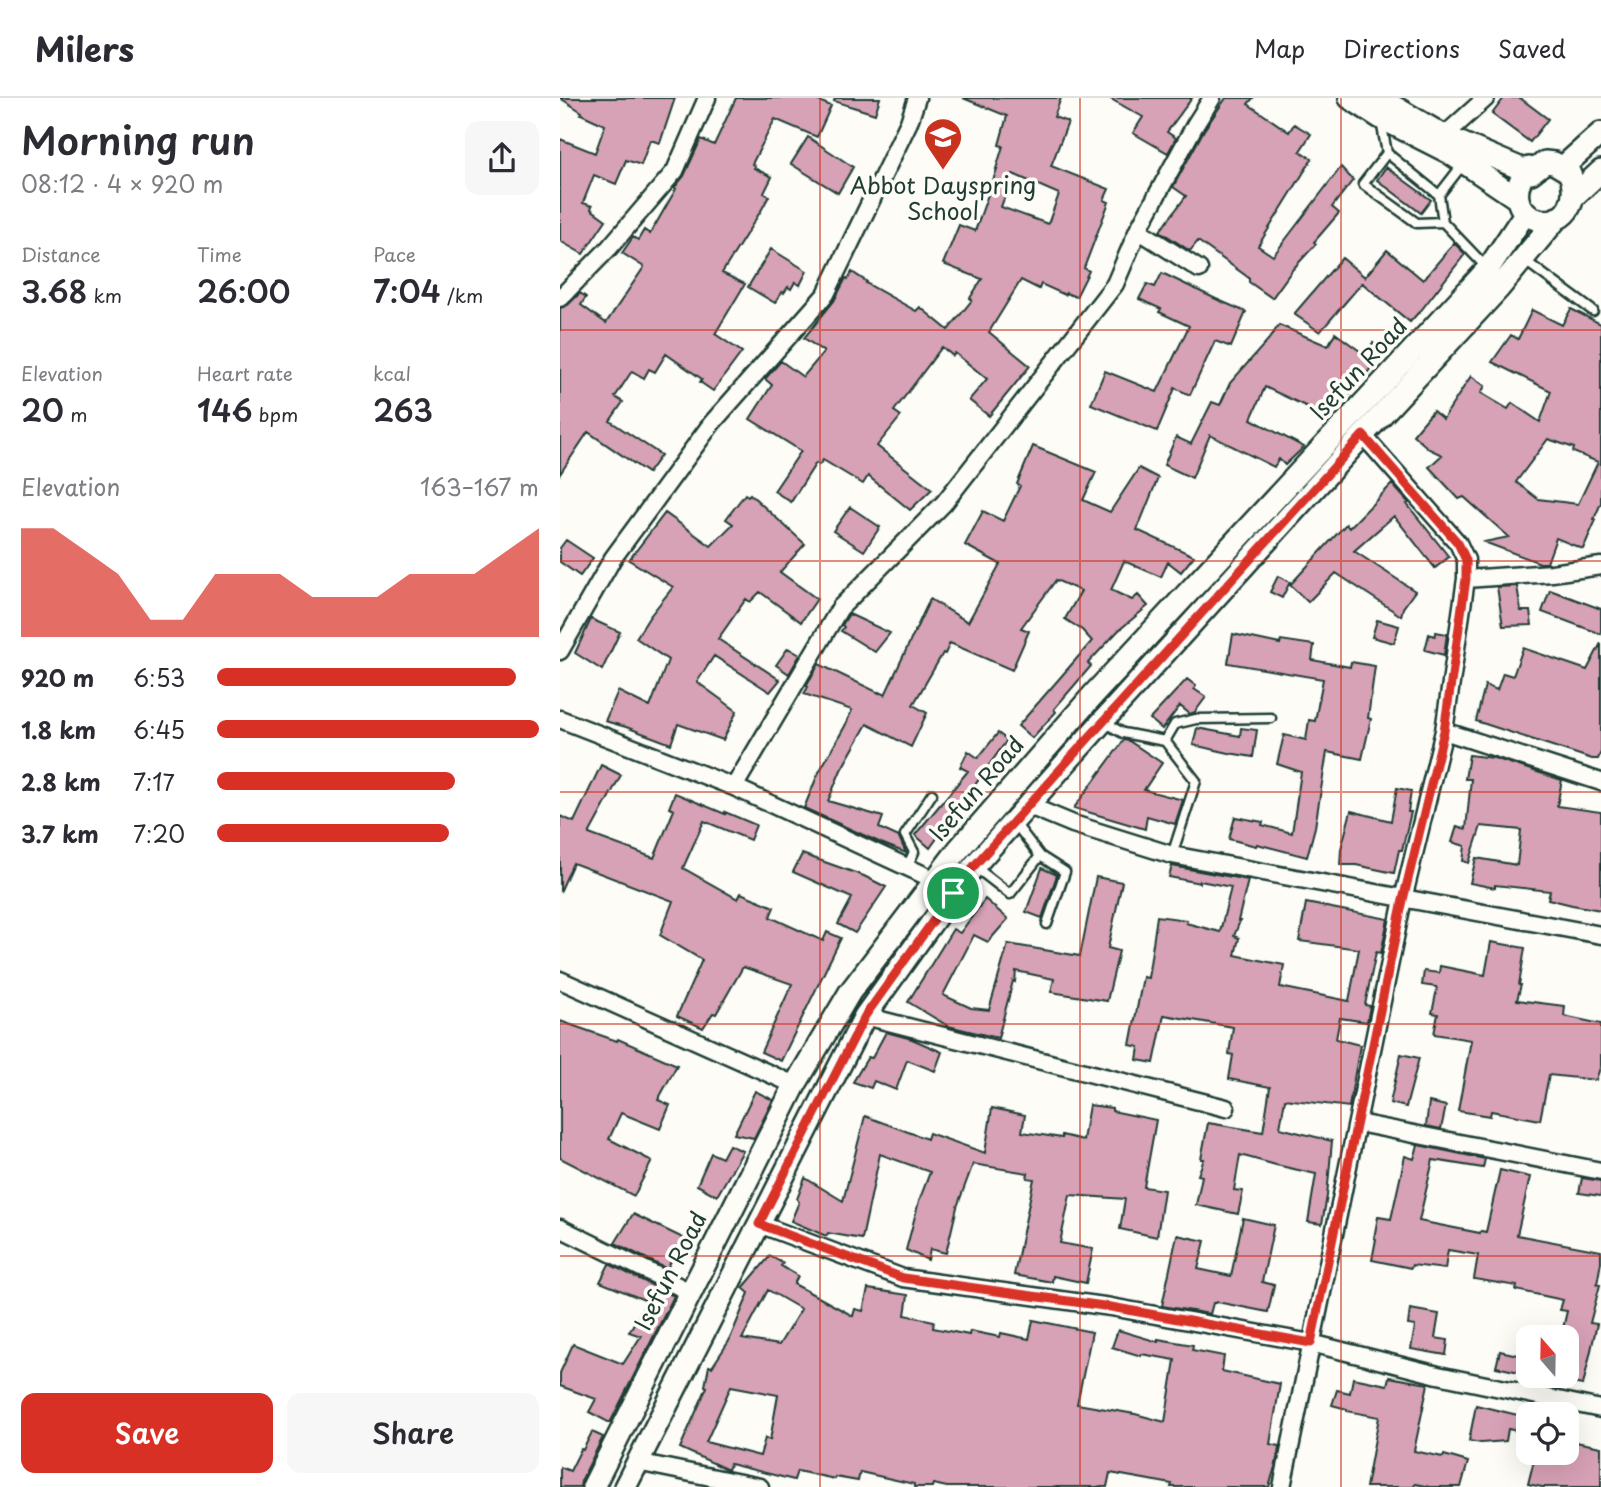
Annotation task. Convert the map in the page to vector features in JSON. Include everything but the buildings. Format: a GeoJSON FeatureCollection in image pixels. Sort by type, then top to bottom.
{"type":"FeatureCollection","features":[{"type":"Feature","properties":{"kind":"street"},"geometry":{"type":"LineString","coordinates":[[560,298],[609,248],[675,171],[707,98]]}},
{"type":"Feature","properties":{"kind":"street"},"geometry":{"type":"LineString","coordinates":[[560,651],[613,558],[712,423],[826,294],[909,121],[917,98]]}},
{"type":"Feature","properties":{"kind":"street"},"geometry":{"type":"LineString","coordinates":[[734,787],[840,608],[944,503],[1115,284],[1138,230],[1212,98]]}},
{"type":"Feature","properties":{"kind":"street"},"geometry":{"type":"LineString","coordinates":[[1350,98],[1380,108],[1531,173],[1545,162],[1554,163],[1569,173],[1573,180],[1574,196]]}},
{"type":"Feature","properties":{"kind":"street"},"geometry":{"type":"LineString","coordinates":[[1444,136],[1486,98]]}},
{"type":"Feature","properties":{"kind":"street"},"geometry":{"type":"LineString","coordinates":[[1380,108],[1464,162],[1539,220],[1557,218]]}},
{"type":"Feature","properties":{"kind":"street"},"geometry":{"type":"LineString","coordinates":[[1563,167],[1601,133]]}},
{"type":"Feature","properties":{"kind":"street","name":"Isefun Road"},"geometry":{"type":"LineString","coordinates":[[593,1487],[794,1085],[850,992],[967,839],[1094,694],[1488,269],[1522,206],[1518,182],[1529,168],[1531,173]]}},
{"type":"Feature","properties":{"kind":"street","name":"Isefun Road"},"geometry":{"type":"LineString","coordinates":[[625,1487],[865,1016],[953,893],[1102,722],[1524,260],[1557,218],[1570,207],[1574,196],[1601,172]]}},
{"type":"Feature","properties":{"kind":"street"},"geometry":{"type":"LineString","coordinates":[[1138,230],[1199,269]]}},
{"type":"Feature","properties":{"kind":"street"},"geometry":{"type":"LineString","coordinates":[[1282,1487],[1403,900],[1444,731],[1466,579],[1466,560],[1458,543],[1363,435]]}},
{"type":"Feature","properties":{"kind":"street"},"geometry":{"type":"LineString","coordinates":[[1466,579],[1552,573],[1601,566]]}},
{"type":"Feature","properties":{"kind":"street"},"geometry":{"type":"LineString","coordinates":[[560,719],[734,787],[935,880],[953,893]]}},
{"type":"Feature","properties":{"kind":"street"},"geometry":{"type":"LineString","coordinates":[[1444,731],[1601,782]]}},
{"type":"Feature","properties":{"kind":"street"},"geometry":{"type":"LineString","coordinates":[[1021,814],[1073,824],[1172,855],[1601,935]]}},
{"type":"Feature","properties":{"kind":"street"},"geometry":{"type":"LineString","coordinates":[[560,980],[794,1085]]}},
{"type":"Feature","properties":{"kind":"street"},"geometry":{"type":"LineString","coordinates":[[865,1016],[1226,1108]]}},
{"type":"Feature","properties":{"kind":"street"},"geometry":{"type":"LineString","coordinates":[[1358,1123],[1601,1171]]}},
{"type":"Feature","properties":{"kind":"street"},"geometry":{"type":"LineString","coordinates":[[759,1224],[903,1278],[1111,1307],[1311,1343],[1438,1375],[1601,1409]]}},
{"type":"Feature","properties":{"kind":"street"},"geometry":{"type":"LineString","coordinates":[[560,1227],[690,1292]]}},
{"type":"Feature","properties":{"kind":"street"},"geometry":{"type":"LineString","coordinates":[[637,1462],[760,1487]]}},
{"type":"Feature","properties":{"kind":"lane"},"geometry":{"type":"LineString","coordinates":[[1380,108],[1387,153],[1439,195],[1443,222],[1488,269]]}},
{"type":"Feature","properties":{"kind":"lane"},"geometry":{"type":"LineString","coordinates":[[1387,153],[1363,184],[1417,223],[1443,222]]}},
{"type":"Feature","properties":{"kind":"lane"},"geometry":{"type":"LineString","coordinates":[[1439,195],[1464,162]]}},
{"type":"Feature","properties":{"kind":"lane"},"geometry":{"type":"LineString","coordinates":[[1524,260],[1593,311]]}},
{"type":"Feature","properties":{"kind":"lane"},"geometry":{"type":"LineString","coordinates":[[1165,741],[1175,724],[1196,719],[1271,718]]}},
{"type":"Feature","properties":{"kind":"lane"},"geometry":{"type":"LineString","coordinates":[[1102,722],[1123,733],[1165,741],[1196,781],[1172,855]]}},
{"type":"Feature","properties":{"kind":"lane"},"geometry":{"type":"LineString","coordinates":[[907,867],[914,852],[905,835],[932,794]]}},
{"type":"Feature","properties":{"kind":"lane"},"geometry":{"type":"LineString","coordinates":[[1021,814],[1040,856],[1065,872],[1046,924]]}},
{"type":"Feature","properties":{"kind":"lane"},"geometry":{"type":"LineString","coordinates":[[974,866],[1010,894],[1040,856]]}},
{"type":"Feature","properties":{"kind":"place","name":"Abbot Dayspring School"},"geometry":{"type":"Point","coordinates":[943,171]}},
{"type":"Feature","properties":{"kind":"route"},"geometry":{"type":"LineString","coordinates":[[1363,435],[1458,543],[1466,560],[1466,579],[1444,731],[1403,900],[1311,1343],[1111,1307],[903,1278],[759,1224],[865,1016],[953,893],[1027,806],[1363,435]]}}]}
